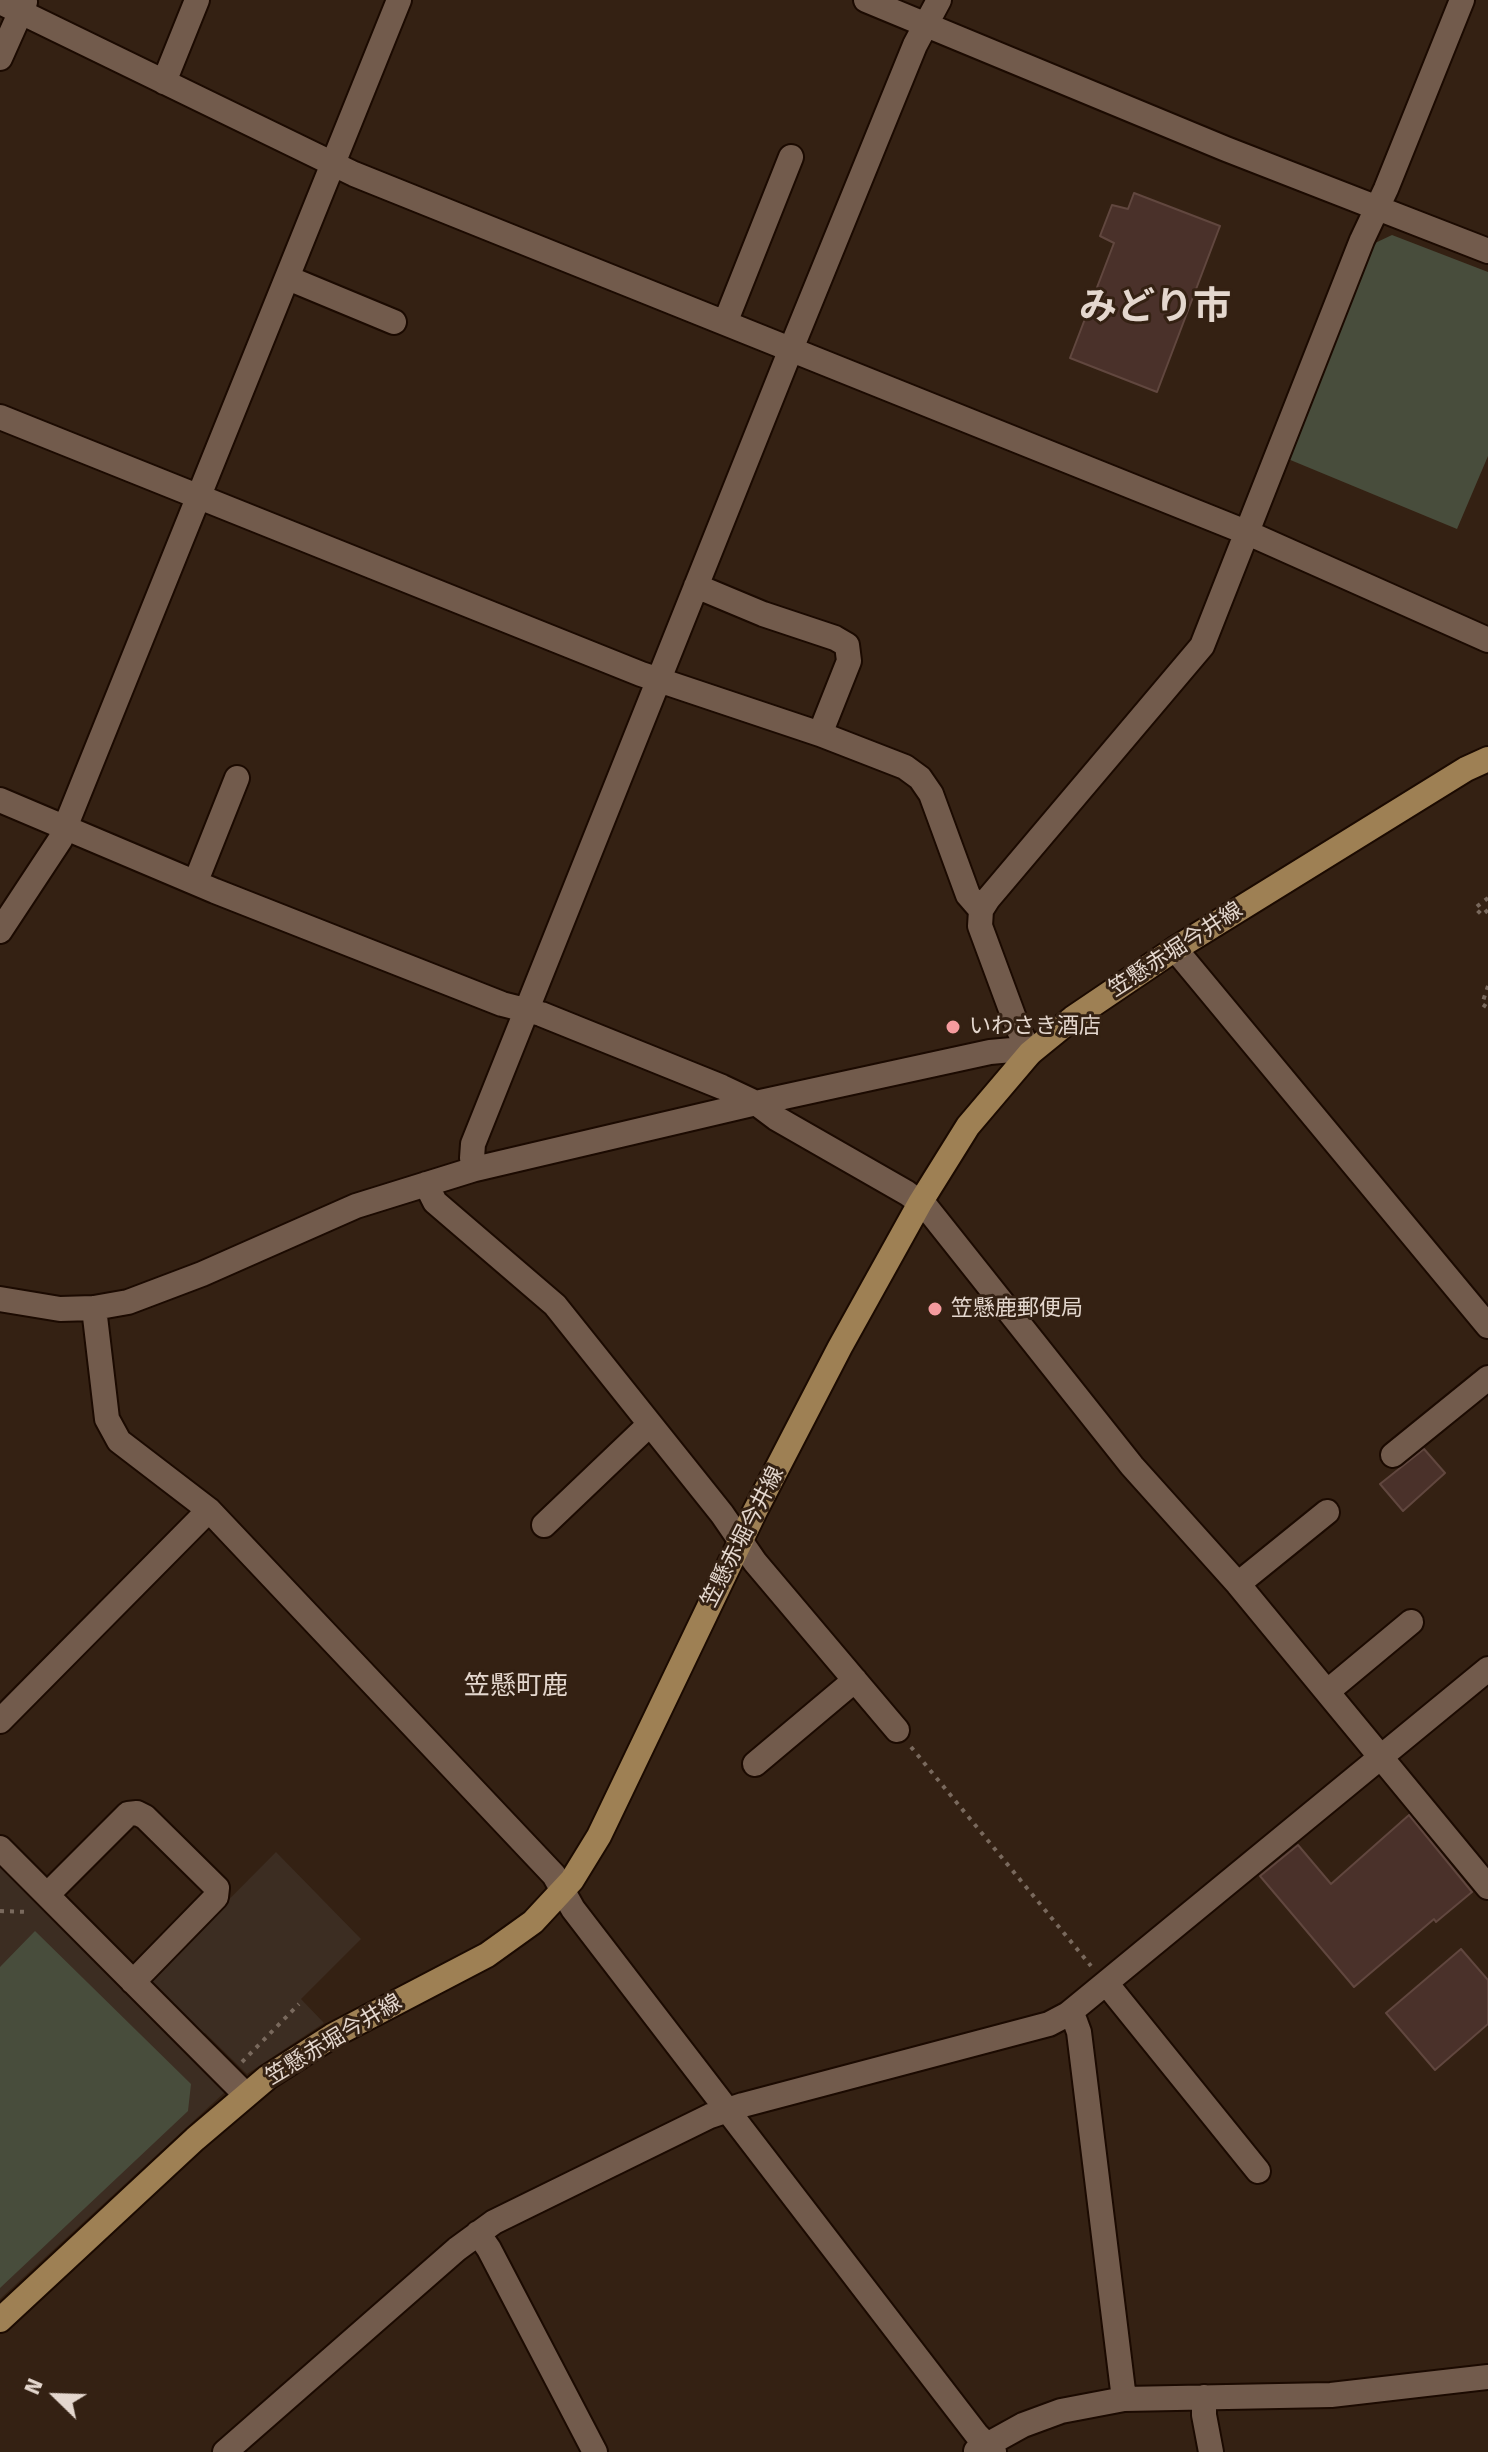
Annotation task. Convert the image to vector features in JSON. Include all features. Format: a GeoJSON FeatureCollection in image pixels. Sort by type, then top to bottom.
{"type":"FeatureCollection","features":[{"type":"Feature","properties":{"kind":"main road","name":"笠懸赤堀今井線"},"geometry":{"type":"LineString","coordinates":[[0,2320],[246,2095],[300,2055],[332,2036],[487,1955],[533,1922],[563,1891],[599,1836],[740,1541],[840,1347],[920,1203],[968,1126],[1030,1053],[1073,1018],[1175,949],[1466,769],[1488,759]]}},
{"type":"Feature","properties":{"kind":"street"},"geometry":{"type":"LineString","coordinates":[[164,82],[197,0]]}},
{"type":"Feature","properties":{"kind":"street"},"geometry":{"type":"LineString","coordinates":[[0,931],[43,868],[66,827],[399,0]]}},
{"type":"Feature","properties":{"kind":"street"},"geometry":{"type":"LineString","coordinates":[[866,0],[1226,149],[1488,251]]}},
{"type":"Feature","properties":{"kind":"street"},"geometry":{"type":"LineString","coordinates":[[475,1169],[473,1144],[791,349],[915,45],[939,0]]}},
{"type":"Feature","properties":{"kind":"street"},"geometry":{"type":"LineString","coordinates":[[1030,1053],[980,926],[981,910],[1202,646],[1462,0]]}},
{"type":"Feature","properties":{"kind":"street"},"geometry":{"type":"LineString","coordinates":[[0,58],[15,5],[333,165],[1248,533],[1488,640]]}},
{"type":"Feature","properties":{"kind":"street"},"geometry":{"type":"LineString","coordinates":[[725,323],[791,157]]}},
{"type":"Feature","properties":{"kind":"street"},"geometry":{"type":"LineString","coordinates":[[288,278],[394,322]]}},
{"type":"Feature","properties":{"kind":"street"},"geometry":{"type":"LineString","coordinates":[[0,417],[641,674],[820,734],[905,767],[920,778],[931,794],[968,895],[981,910]]}},
{"type":"Feature","properties":{"kind":"street"},"geometry":{"type":"LineString","coordinates":[[696,586],[847,645],[849,661],[820,734]]}},
{"type":"Feature","properties":{"kind":"street"},"geometry":{"type":"LineString","coordinates":[[196,881],[237,778]]}},
{"type":"Feature","properties":{"kind":"street"},"geometry":{"type":"LineString","coordinates":[[0,800],[215,891],[722,1087],[756,1103],[776,1118],[907,1193],[927,1208],[1132,1466],[1238,1584],[1488,1887]]}},
{"type":"Feature","properties":{"kind":"street"},"geometry":{"type":"LineString","coordinates":[[1175,949],[1488,1326]]}},
{"type":"Feature","properties":{"kind":"street"},"geometry":{"type":"LineString","coordinates":[[0,1299],[60,1309],[94,1308],[128,1302],[155,1294],[326,1218],[475,1169],[990,1052],[1012,1050],[1030,1053]]}},
{"type":"Feature","properties":{"kind":"street"},"geometry":{"type":"LineString","coordinates":[[426,1184],[435,1202],[555,1305],[755,1562],[897,1730]]}},
{"type":"Feature","properties":{"kind":"street"},"geometry":{"type":"LineString","coordinates":[[94,1308],[105,1409],[109,1426],[119,1441],[209,1510],[554,1875],[573,1909],[985,2450],[1023,2425],[1061,2411],[1124,2399],[1331,2395],[1488,2377]]}},
{"type":"Feature","properties":{"kind":"street"},"geometry":{"type":"LineString","coordinates":[[1393,1455],[1488,1378]]}},
{"type":"Feature","properties":{"kind":"street"},"geometry":{"type":"LineString","coordinates":[[544,1525],[650,1424]]}},
{"type":"Feature","properties":{"kind":"street"},"geometry":{"type":"LineString","coordinates":[[0,1721],[209,1510]]}},
{"type":"Feature","properties":{"kind":"street"},"geometry":{"type":"LineString","coordinates":[[1238,1584],[1327,1512]]}},
{"type":"Feature","properties":{"kind":"street"},"geometry":{"type":"LineString","coordinates":[[1328,1691],[1411,1622]]}},
{"type":"Feature","properties":{"kind":"street"},"geometry":{"type":"LineString","coordinates":[[225,2452],[478,2233],[618,2161],[727,2110],[1049,2024],[1068,2014],[1488,1669]]}},
{"type":"Feature","properties":{"kind":"street"},"geometry":{"type":"LineString","coordinates":[[755,1764],[855,1680]]}},
{"type":"Feature","properties":{"kind":"street"},"geometry":{"type":"LineString","coordinates":[[47,1895],[128,1814],[137,1813],[145,1817],[217,1888],[216,1897],[133,1982]]}},
{"type":"Feature","properties":{"kind":"street"},"geometry":{"type":"LineString","coordinates":[[0,1848],[246,2095]]}},
{"type":"Feature","properties":{"kind":"street"},"geometry":{"type":"LineString","coordinates":[[1106,1983],[1258,2171]]}},
{"type":"Feature","properties":{"kind":"street"},"geometry":{"type":"LineString","coordinates":[[1068,2014],[1079,2032],[1124,2399]]}},
{"type":"Feature","properties":{"kind":"street"},"geometry":{"type":"LineString","coordinates":[[478,2233],[595,2452]]}},
{"type":"Feature","properties":{"kind":"street"},"geometry":{"type":"LineString","coordinates":[[1204,2397],[1211,2452]]}},
{"type":"Feature","properties":{"kind":"path"},"geometry":{"type":"LineString","coordinates":[[1488,898],[1475,908],[1482,915],[1488,910]]}},
{"type":"Feature","properties":{"kind":"path"},"geometry":{"type":"LineString","coordinates":[[1488,986],[1482,1004],[1488,1008]]}},
{"type":"Feature","properties":{"kind":"path"},"geometry":{"type":"LineString","coordinates":[[897,1730],[1106,1983]]}},
{"type":"Feature","properties":{"kind":"path"},"geometry":{"type":"LineString","coordinates":[[236,2069],[299,2004]]}},
{"type":"Feature","properties":{"kind":"shaded area"},"geometry":{"type":"Polygon","coordinates":[[[276,1852],[361,1939],[301,1999],[324,2023],[247,2074],[205,2033],[197,2033],[146,1983],[276,1852]]]}},
{"type":"Feature","properties":{"kind":"shaded area"},"geometry":{"type":"Polygon","coordinates":[[[0,1867],[224,2093],[0,2299],[0,1867]]]}},
{"type":"Feature","properties":{"kind":"green space"},"geometry":{"type":"Polygon","coordinates":[[[1392,235],[1488,272],[1488,456],[1457,529],[1288,459],[1375,243],[1392,235]]]}},
{"type":"Feature","properties":{"kind":"green space"},"geometry":{"type":"Polygon","coordinates":[[[35,1931],[191,2084],[188,2111],[0,2288],[0,1967],[35,1931]]]}},
{"type":"Feature","properties":{"kind":"building"},"geometry":{"type":"Polygon","coordinates":[[[1134,193],[1220,226],[1157,392],[1070,358],[1114,243],[1100,236],[1112,205],[1128,209],[1134,193]]]}},
{"type":"Feature","properties":{"kind":"building"},"geometry":{"type":"Polygon","coordinates":[[[1424,1449],[1445,1473],[1403,1511],[1380,1484],[1424,1449]]]}},
{"type":"Feature","properties":{"kind":"building"},"geometry":{"type":"Polygon","coordinates":[[[1409,1815],[1472,1892],[1436,1922],[1434,1919],[1354,1987],[1260,1876],[1298,1845],[1331,1884],[1409,1815]]]}},
{"type":"Feature","properties":{"kind":"building"},"geometry":{"type":"Polygon","coordinates":[[[1461,1949],[1488,1980],[1488,2024],[1435,2070],[1386,2013],[1461,1949]]]}},
{"type":"Feature","properties":{"kind":"place","name":"いわさき酒店"},"geometry":{"type":"Point","coordinates":[953,1027]}},
{"type":"Feature","properties":{"kind":"place","name":"笠懸鹿郵便局"},"geometry":{"type":"Point","coordinates":[935,1309]}},
{"type":"Feature","properties":{"kind":"district","name":"みどり市"},"geometry":{"type":"Point","coordinates":[1155,308]}},
{"type":"Feature","properties":{"kind":"district","name":"笠懸町鹿"},"geometry":{"type":"Point","coordinates":[516,1687]}}]}
